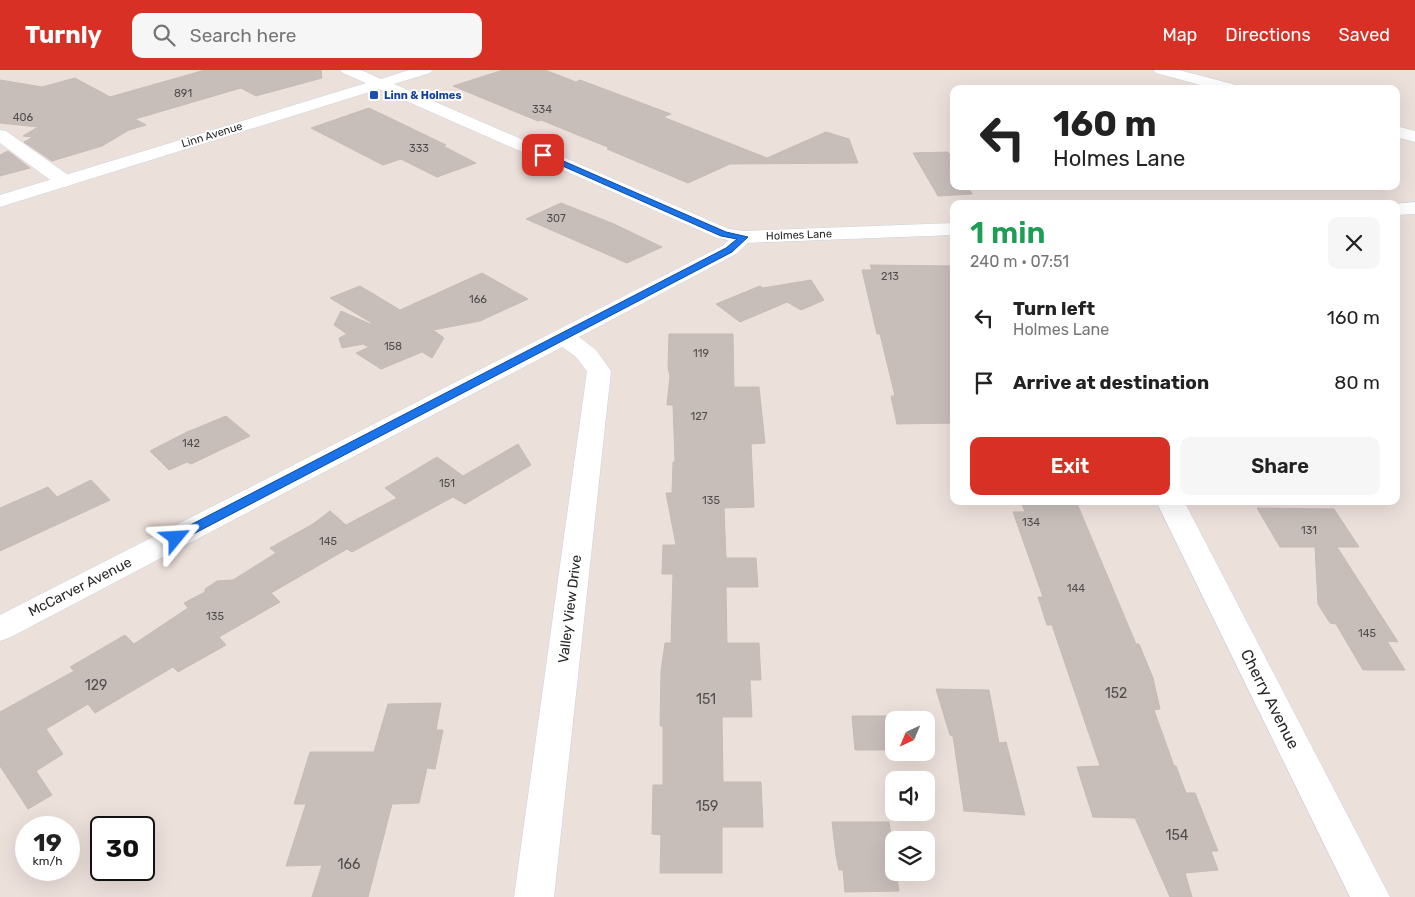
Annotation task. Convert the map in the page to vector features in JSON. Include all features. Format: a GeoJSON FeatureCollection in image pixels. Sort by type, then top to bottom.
{"type":"FeatureCollection","features":[{"type":"Feature","properties":{"kind":"street","name":"Holmes Lane"},"geometry":{"type":"LineString","coordinates":[[348,70],[724,234],[744,237],[950,228]]}},
{"type":"Feature","properties":{"kind":"street","name":"Linn Avenue"},"geometry":{"type":"LineString","coordinates":[[0,200],[425,70]]}},
{"type":"Feature","properties":{"kind":"street"},"geometry":{"type":"LineString","coordinates":[[1161,70],[1219,85]]}},
{"type":"Feature","properties":{"kind":"street"},"geometry":{"type":"LineString","coordinates":[[1400,132],[1415,137]]}},
{"type":"Feature","properties":{"kind":"street"},"geometry":{"type":"LineString","coordinates":[[0,135],[64,181]]}},
{"type":"Feature","properties":{"kind":"street"},"geometry":{"type":"LineString","coordinates":[[1400,208],[1415,208]]}},
{"type":"Feature","properties":{"kind":"street","name":"McCarver Avenue"},"geometry":{"type":"LineString","coordinates":[[0,629],[729,250],[744,237]]}},
{"type":"Feature","properties":{"kind":"street","name":"Valley View Drive"},"geometry":{"type":"LineString","coordinates":[[534,897],[599,371],[592,358],[582,348],[562,337]]}},
{"type":"Feature","properties":{"kind":"street","name":"Cherry Avenue"},"geometry":{"type":"LineString","coordinates":[[1172,505],[1370,897]]}},
{"type":"Feature","properties":{"kind":"building"},"geometry":{"type":"Polygon","coordinates":[[[205,70],[321,70],[322,78],[256,96],[241,88],[135,119],[146,125],[129,130],[102,146],[52,161],[24,142],[33,137],[23,136],[38,127],[0,123],[0,80],[42,87],[75,78],[110,97],[205,70]]]}},
{"type":"Feature","properties":{"kind":"building"},"geometry":{"type":"Polygon","coordinates":[[[503,70],[545,70],[576,82],[580,80],[671,114],[663,117],[767,158],[826,132],[849,139],[858,163],[730,164],[688,183],[607,149],[610,148],[453,86],[503,70]]]}},
{"type":"Feature","properties":{"kind":"building"},"geometry":{"type":"Polygon","coordinates":[[[369,108],[446,145],[443,146],[476,163],[437,177],[401,159],[383,165],[311,128],[369,108]]]}},
{"type":"Feature","properties":{"kind":"building"},"geometry":{"type":"Polygon","coordinates":[[[8,151],[30,168],[0,176],[0,155],[8,151]]]}},
{"type":"Feature","properties":{"kind":"building"},"geometry":{"type":"Polygon","coordinates":[[[948,152],[950,155],[950,190],[970,190],[972,194],[938,196],[913,153],[948,152]]]}},
{"type":"Feature","properties":{"kind":"building"},"geometry":{"type":"Polygon","coordinates":[[[561,203],[614,224],[662,247],[627,263],[526,219],[561,203]]]}},
{"type":"Feature","properties":{"kind":"building"},"geometry":{"type":"Polygon","coordinates":[[[870,265],[950,266],[950,423],[897,424],[891,396],[895,396],[880,334],[877,334],[862,270],[872,270],[870,265]]]}},
{"type":"Feature","properties":{"kind":"building"},"geometry":{"type":"Polygon","coordinates":[[[482,273],[528,299],[480,321],[433,330],[444,338],[432,358],[422,352],[381,369],[356,353],[369,347],[363,344],[342,348],[339,338],[347,334],[334,325],[341,311],[370,324],[372,323],[330,298],[360,286],[400,310],[482,273]]]}},
{"type":"Feature","properties":{"kind":"building"},"geometry":{"type":"Polygon","coordinates":[[[811,280],[824,300],[801,310],[787,302],[740,322],[716,304],[760,286],[763,288],[811,280]]]}},
{"type":"Feature","properties":{"kind":"building"},"geometry":{"type":"Polygon","coordinates":[[[669,334],[733,334],[734,387],[759,387],[765,443],[751,444],[754,507],[724,508],[726,558],[756,558],[758,587],[726,587],[727,643],[759,643],[761,680],[750,680],[752,717],[722,717],[723,782],[761,782],[763,827],[722,827],[722,873],[660,873],[661,835],[652,834],[653,785],[663,785],[663,726],[660,726],[661,671],[665,643],[671,643],[673,574],[662,574],[663,545],[676,545],[666,493],[672,493],[673,462],[675,462],[673,405],[667,405],[670,376],[668,368],[669,334]]]}},
{"type":"Feature","properties":{"kind":"building"},"geometry":{"type":"Polygon","coordinates":[[[226,416],[250,436],[191,464],[187,462],[169,470],[150,451],[187,432],[226,416]]]}},
{"type":"Feature","properties":{"kind":"building"},"geometry":{"type":"Polygon","coordinates":[[[518,444],[531,465],[465,504],[453,497],[352,552],[347,549],[271,593],[280,602],[219,637],[226,645],[178,672],[173,667],[95,713],[88,704],[46,729],[63,754],[36,771],[52,795],[28,809],[0,766],[0,712],[74,671],[70,667],[125,635],[134,644],[188,608],[184,603],[205,592],[205,589],[217,581],[233,580],[276,553],[270,548],[313,524],[330,511],[346,525],[397,498],[385,488],[437,457],[463,476],[518,444]]]}},
{"type":"Feature","properties":{"kind":"building"},"geometry":{"type":"Polygon","coordinates":[[[91,480],[110,500],[0,551],[0,508],[48,487],[57,497],[91,480]]]}},
{"type":"Feature","properties":{"kind":"building"},"geometry":{"type":"Polygon","coordinates":[[[1022,505],[1078,505],[1136,644],[1139,644],[1153,678],[1160,709],[1154,710],[1174,766],[1176,766],[1186,793],[1195,793],[1218,851],[1211,851],[1218,870],[1185,873],[1192,897],[1170,897],[1135,818],[1093,817],[1077,767],[1100,766],[1052,625],[1047,625],[1038,597],[1043,597],[1013,512],[1025,512],[1022,505]]]}},
{"type":"Feature","properties":{"kind":"building"},"geometry":{"type":"Polygon","coordinates":[[[1257,508],[1334,509],[1359,547],[1337,547],[1398,642],[1387,641],[1405,670],[1363,670],[1336,624],[1330,623],[1318,604],[1315,547],[1280,547],[1257,508]]]}},
{"type":"Feature","properties":{"kind":"building"},"geometry":{"type":"Polygon","coordinates":[[[936,689],[989,690],[999,743],[1006,742],[1025,815],[964,811],[953,736],[950,735],[936,689]]]}},
{"type":"Feature","properties":{"kind":"building"},"geometry":{"type":"Polygon","coordinates":[[[441,703],[436,730],[443,730],[435,769],[427,768],[419,803],[392,804],[368,897],[312,897],[322,865],[286,866],[306,804],[294,804],[310,752],[374,752],[388,704],[441,703]]]}},
{"type":"Feature","properties":{"kind":"building"},"geometry":{"type":"Polygon","coordinates":[[[852,716],[885,716],[885,750],[855,750],[852,716]]]}},
{"type":"Feature","properties":{"kind":"building"},"geometry":{"type":"Polygon","coordinates":[[[832,822],[889,822],[890,831],[885,831],[885,881],[897,881],[899,891],[845,892],[843,870],[839,870],[832,822]]]}},
{"type":"Feature","properties":{"kind":"place","name":"Linn & Holmes"},"geometry":{"type":"Point","coordinates":[374,95]}},
{"type":"Feature","properties":{"kind":"route"},"geometry":{"type":"LineString","coordinates":[[176,538],[729,250],[744,237],[724,234],[543,155]]}}]}
